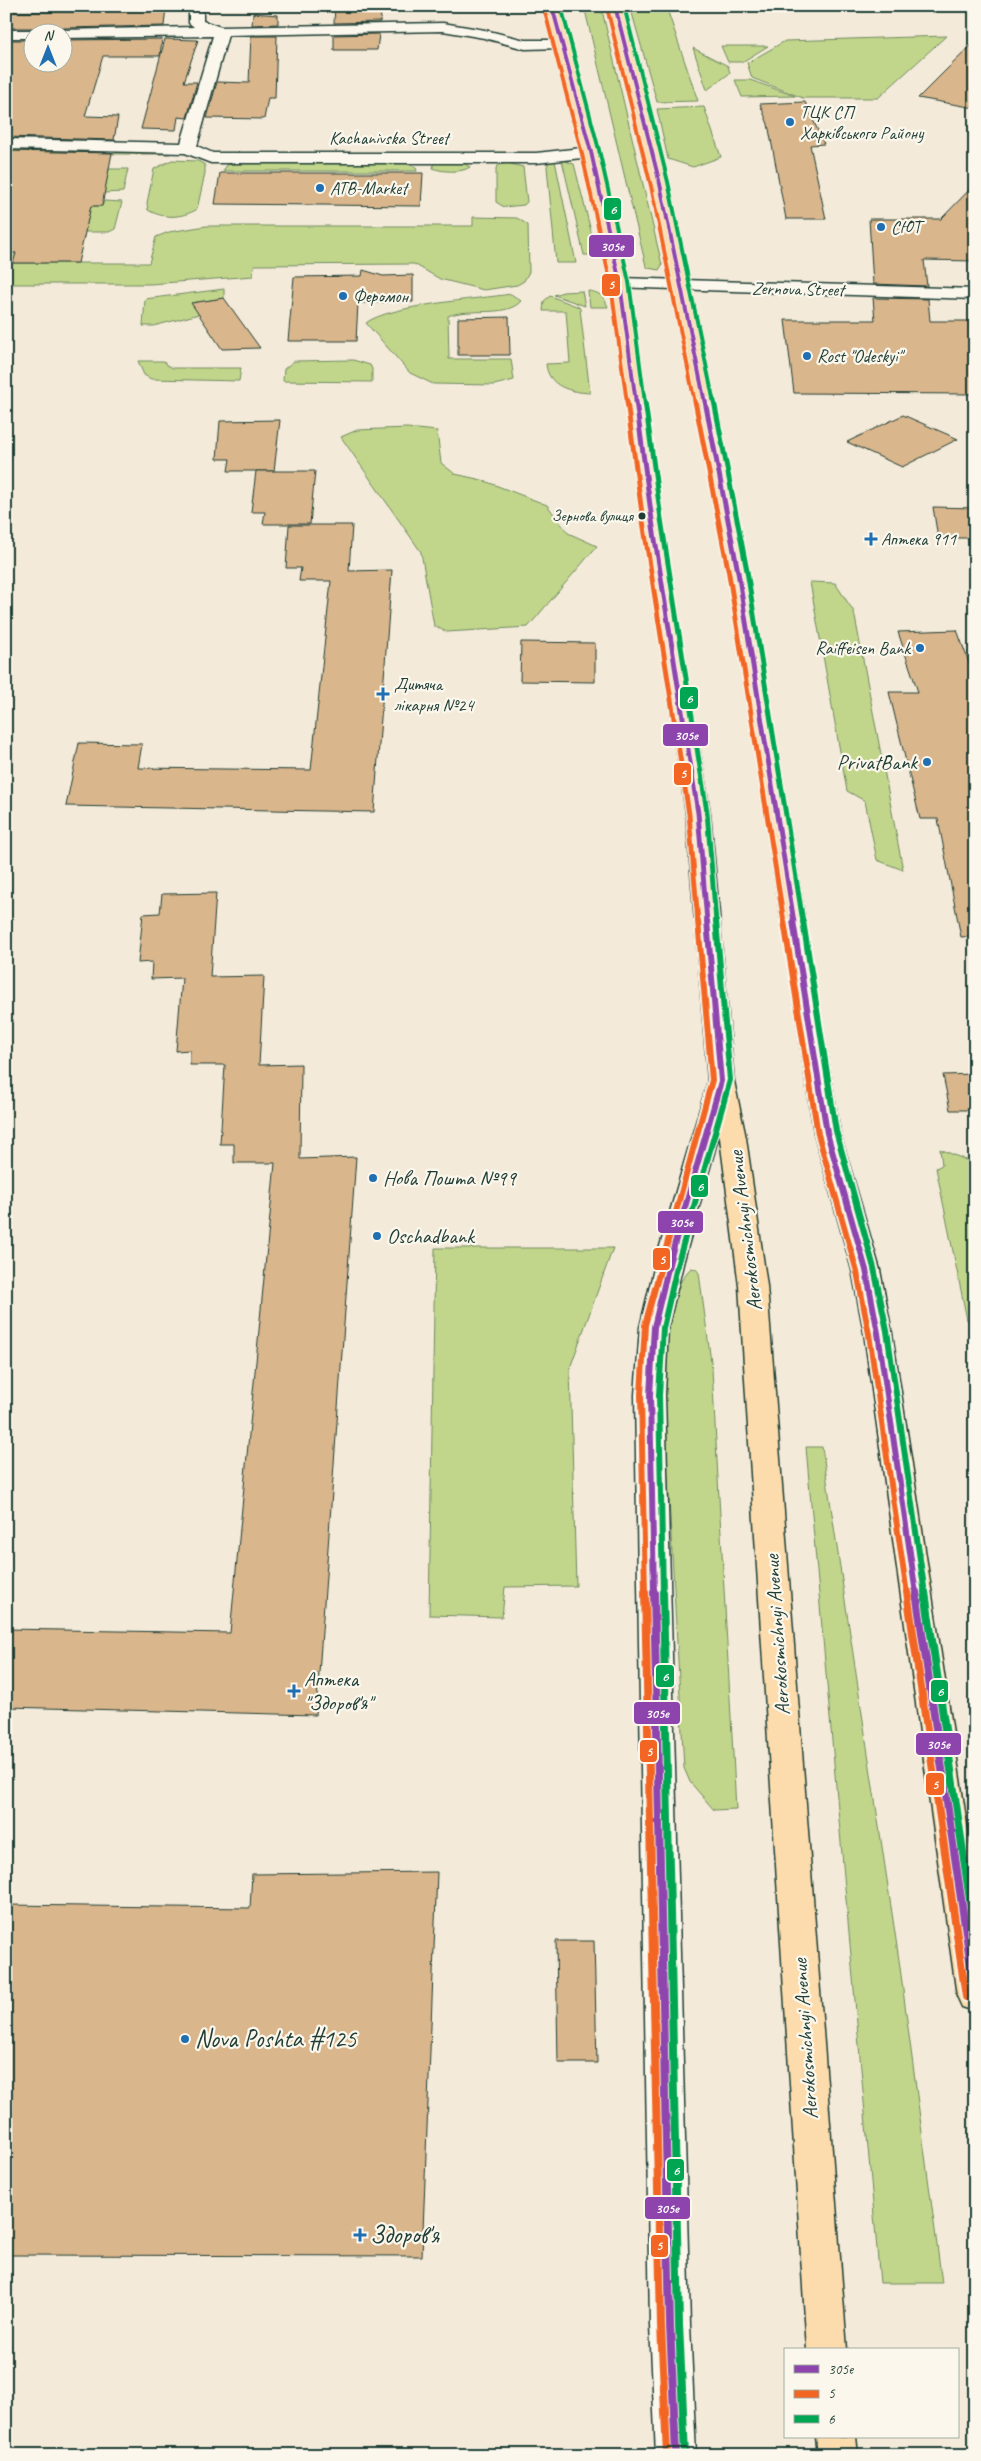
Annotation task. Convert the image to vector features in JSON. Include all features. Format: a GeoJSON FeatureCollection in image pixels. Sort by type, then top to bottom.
{"type":"FeatureCollection","features":[{"type":"Feature","properties":{"kind":"main road","name":"Aerokosmichnyi Avenue"},"geometry":{"type":"LineString","coordinates":[[552,6],[592,152],[620,283],[652,520],[698,813],[721,1080],[734,1138],[753,1286],[827,2348]]}},
{"type":"Feature","properties":{"kind":"main road"},"geometry":{"type":"LineString","coordinates":[[615,6],[660,184],[738,572],[827,1134],[866,1270],[878,1333],[975,1996]]}},
{"type":"Feature","properties":{"kind":"main road"},"geometry":{"type":"LineString","coordinates":[[836,2438],[838,2455]]}},
{"type":"Feature","properties":{"kind":"street"},"geometry":{"type":"LineString","coordinates":[[196,6],[196,23],[222,32]]}},
{"type":"Feature","properties":{"kind":"street"},"geometry":{"type":"LineString","coordinates":[[72,34],[443,27],[485,34],[525,45],[562,44]]}},
{"type":"Feature","properties":{"kind":"street"},"geometry":{"type":"LineString","coordinates":[[188,148],[222,32]]}},
{"type":"Feature","properties":{"kind":"street"},"geometry":{"type":"LineString","coordinates":[[6,34],[22,34]]}},
{"type":"Feature","properties":{"kind":"street","name":"Kachanivska Street"},"geometry":{"type":"LineString","coordinates":[[6,144],[188,148],[211,158],[536,158],[592,152]]}},
{"type":"Feature","properties":{"kind":"street","name":"Zernova Street"},"geometry":{"type":"LineString","coordinates":[[620,283],[975,294]]}},
{"type":"Feature","properties":{"kind":"street"},"geometry":{"type":"LineString","coordinates":[[676,2455],[669,2296],[650,1395],[654,1327],[670,1260],[721,1080]]}},
{"type":"Feature","properties":{"kind":"green space"},"geometry":{"type":"Polygon","coordinates":[[[584,6],[601,6],[662,265],[659,270],[646,266],[584,6]]]}},
{"type":"Feature","properties":{"kind":"green space"},"geometry":{"type":"Polygon","coordinates":[[[630,6],[666,6],[698,101],[657,102],[630,6]]]}},
{"type":"Feature","properties":{"kind":"green space"},"geometry":{"type":"Polygon","coordinates":[[[946,36],[878,98],[803,98],[752,78],[747,63],[785,41],[946,36]]]}},
{"type":"Feature","properties":{"kind":"green space"},"geometry":{"type":"Polygon","coordinates":[[[721,46],[768,46],[742,62],[728,62],[721,46]]]}},
{"type":"Feature","properties":{"kind":"green space"},"geometry":{"type":"Polygon","coordinates":[[[693,48],[728,66],[730,73],[707,90],[693,48]]]}},
{"type":"Feature","properties":{"kind":"green space"},"geometry":{"type":"Polygon","coordinates":[[[735,80],[750,80],[795,96],[742,97],[735,80]]]}},
{"type":"Feature","properties":{"kind":"green space"},"geometry":{"type":"Polygon","coordinates":[[[704,107],[721,157],[693,167],[668,159],[657,109],[704,107]]]}},
{"type":"Feature","properties":{"kind":"green space"},"geometry":{"type":"Polygon","coordinates":[[[6,149],[171,152],[170,154],[6,154],[6,149]]]}},
{"type":"Feature","properties":{"kind":"green space"},"geometry":{"type":"Polygon","coordinates":[[[172,160],[198,161],[205,165],[205,173],[196,210],[184,215],[166,216],[148,210],[147,203],[154,169],[172,160]]]}},
{"type":"Feature","properties":{"kind":"green space"},"geometry":{"type":"Polygon","coordinates":[[[562,160],[574,164],[597,255],[584,255],[562,160]]]}},
{"type":"Feature","properties":{"kind":"green space"},"geometry":{"type":"Polygon","coordinates":[[[555,161],[576,263],[556,263],[547,167],[548,163],[555,161]]]}},
{"type":"Feature","properties":{"kind":"green space"},"geometry":{"type":"Polygon","coordinates":[[[243,162],[401,162],[416,167],[417,171],[223,171],[227,165],[243,162]]]}},
{"type":"Feature","properties":{"kind":"green space"},"geometry":{"type":"Polygon","coordinates":[[[434,163],[463,163],[470,167],[457,171],[446,171],[433,168],[434,163]]]}},
{"type":"Feature","properties":{"kind":"green space"},"geometry":{"type":"Polygon","coordinates":[[[507,163],[523,167],[527,202],[524,205],[504,207],[496,202],[496,168],[507,163]]]}},
{"type":"Feature","properties":{"kind":"green space"},"geometry":{"type":"Polygon","coordinates":[[[109,169],[128,169],[123,192],[104,193],[109,169]]]}},
{"type":"Feature","properties":{"kind":"green space"},"geometry":{"type":"Polygon","coordinates":[[[104,201],[122,202],[115,229],[109,232],[85,232],[91,206],[102,206],[104,201]]]}},
{"type":"Feature","properties":{"kind":"green space"},"geometry":{"type":"Polygon","coordinates":[[[473,217],[517,218],[528,225],[529,272],[524,281],[517,285],[484,290],[440,279],[414,264],[254,265],[253,276],[151,284],[6,284],[6,253],[16,253],[13,263],[149,263],[156,237],[169,232],[206,226],[473,226],[473,217]]]}},
{"type":"Feature","properties":{"kind":"green space"},"geometry":{"type":"Polygon","coordinates":[[[224,289],[224,298],[192,303],[199,314],[154,326],[143,326],[145,299],[224,289]]]}},
{"type":"Feature","properties":{"kind":"green space"},"geometry":{"type":"Polygon","coordinates":[[[582,291],[585,306],[554,295],[563,292],[582,291]]]}},
{"type":"Feature","properties":{"kind":"green space"},"geometry":{"type":"Polygon","coordinates":[[[588,291],[601,295],[608,307],[590,307],[588,291]]]}},
{"type":"Feature","properties":{"kind":"green space"},"geometry":{"type":"Polygon","coordinates":[[[511,294],[521,301],[506,309],[457,313],[448,316],[449,359],[511,359],[514,380],[494,385],[433,384],[410,373],[366,323],[378,317],[414,307],[511,294]]]}},
{"type":"Feature","properties":{"kind":"green space"},"geometry":{"type":"Polygon","coordinates":[[[550,296],[580,309],[590,393],[562,387],[551,378],[548,372],[546,364],[570,363],[566,311],[543,311],[544,301],[550,296]]]}},
{"type":"Feature","properties":{"kind":"green space"},"geometry":{"type":"Polygon","coordinates":[[[353,360],[370,365],[372,369],[372,382],[283,381],[284,369],[294,361],[353,360]]]}},
{"type":"Feature","properties":{"kind":"green space"},"geometry":{"type":"Polygon","coordinates":[[[138,361],[164,361],[173,368],[241,368],[239,381],[151,379],[144,375],[138,361]]]}},
{"type":"Feature","properties":{"kind":"green space"},"geometry":{"type":"Polygon","coordinates":[[[407,428],[437,431],[441,463],[455,474],[482,480],[547,505],[568,533],[597,546],[528,627],[447,632],[434,626],[421,552],[341,437],[357,430],[407,428]]]}},
{"type":"Feature","properties":{"kind":"green space"},"geometry":{"type":"Polygon","coordinates":[[[810,582],[835,583],[854,612],[903,870],[877,860],[865,801],[847,791],[810,582]]]}},
{"type":"Feature","properties":{"kind":"green space"},"geometry":{"type":"Polygon","coordinates":[[[940,1149],[975,1164],[975,1319],[967,1320],[936,1168],[942,1165],[940,1149]]]}},
{"type":"Feature","properties":{"kind":"green space"},"geometry":{"type":"Polygon","coordinates":[[[435,1248],[613,1248],[570,1368],[576,1586],[505,1587],[502,1617],[429,1615],[435,1248]]]}},
{"type":"Feature","properties":{"kind":"green space"},"geometry":{"type":"Polygon","coordinates":[[[691,1268],[696,1269],[699,1273],[712,1369],[736,1809],[714,1810],[690,1782],[684,1768],[661,1355],[667,1321],[674,1297],[684,1276],[691,1268]]]}},
{"type":"Feature","properties":{"kind":"green space"},"geometry":{"type":"Polygon","coordinates":[[[806,1447],[822,1447],[899,1960],[942,2283],[880,2283],[806,1447]]]}},
{"type":"Feature","properties":{"kind":"building"},"geometry":{"type":"Polygon","coordinates":[[[335,6],[382,6],[380,22],[334,23],[335,6]]]}},
{"type":"Feature","properties":{"kind":"building"},"geometry":{"type":"Polygon","coordinates":[[[166,7],[164,26],[72,28],[72,22],[22,22],[22,28],[6,28],[6,12],[89,12],[89,8],[166,7]]]}},
{"type":"Feature","properties":{"kind":"building"},"geometry":{"type":"Polygon","coordinates":[[[253,13],[278,15],[278,24],[252,25],[253,13]]]}},
{"type":"Feature","properties":{"kind":"building"},"geometry":{"type":"Polygon","coordinates":[[[379,34],[377,50],[334,50],[334,35],[379,34]]]}},
{"type":"Feature","properties":{"kind":"building"},"geometry":{"type":"Polygon","coordinates":[[[251,36],[277,36],[275,98],[268,98],[264,119],[207,118],[217,82],[249,83],[251,36]]]}},
{"type":"Feature","properties":{"kind":"building"},"geometry":{"type":"Polygon","coordinates":[[[162,39],[160,56],[103,56],[85,116],[118,117],[114,140],[6,137],[6,40],[22,40],[22,72],[72,72],[72,40],[162,39]]]}},
{"type":"Feature","properties":{"kind":"building"},"geometry":{"type":"Polygon","coordinates":[[[165,39],[198,40],[184,82],[197,82],[187,118],[178,117],[176,130],[141,129],[165,39]]]}},
{"type":"Feature","properties":{"kind":"building"},"geometry":{"type":"Polygon","coordinates":[[[975,42],[975,108],[918,98],[945,71],[975,42]]]}},
{"type":"Feature","properties":{"kind":"building"},"geometry":{"type":"Polygon","coordinates":[[[805,102],[824,144],[810,145],[826,219],[786,219],[768,124],[760,104],[805,102]]]}},
{"type":"Feature","properties":{"kind":"building"},"geometry":{"type":"Polygon","coordinates":[[[6,151],[112,153],[102,206],[91,206],[78,263],[13,263],[16,253],[6,253],[6,151]]]}},
{"type":"Feature","properties":{"kind":"building","name":"ATB-Market"},"geometry":{"type":"Polygon","coordinates":[[[220,173],[423,173],[421,206],[215,204],[220,173]]]}},
{"type":"Feature","properties":{"kind":"building"},"geometry":{"type":"Polygon","coordinates":[[[975,184],[975,261],[924,260],[927,286],[873,284],[869,219],[941,219],[975,184]]]}},
{"type":"Feature","properties":{"kind":"building"},"geometry":{"type":"Polygon","coordinates":[[[363,270],[383,276],[413,275],[413,302],[358,303],[356,341],[288,341],[294,277],[362,276],[363,270]]]}},
{"type":"Feature","properties":{"kind":"building"},"geometry":{"type":"Polygon","coordinates":[[[224,298],[260,348],[222,349],[191,303],[224,298]]]}},
{"type":"Feature","properties":{"kind":"building"},"geometry":{"type":"Polygon","coordinates":[[[873,298],[928,299],[930,321],[975,321],[975,394],[794,393],[785,320],[875,320],[873,298]]]}},
{"type":"Feature","properties":{"kind":"building"},"geometry":{"type":"Polygon","coordinates":[[[509,317],[510,355],[458,355],[458,318],[509,317]]]}},
{"type":"Feature","properties":{"kind":"building"},"geometry":{"type":"Polygon","coordinates":[[[903,415],[958,439],[902,467],[847,442],[903,415]]]}},
{"type":"Feature","properties":{"kind":"building"},"geometry":{"type":"Polygon","coordinates":[[[280,420],[274,471],[228,471],[230,459],[217,459],[220,421],[280,420]]]}},
{"type":"Feature","properties":{"kind":"building"},"geometry":{"type":"Polygon","coordinates":[[[256,471],[315,471],[310,524],[263,524],[265,512],[251,512],[256,471]]]}},
{"type":"Feature","properties":{"kind":"building"},"geometry":{"type":"Polygon","coordinates":[[[933,507],[975,508],[975,538],[938,538],[933,507]]]}},
{"type":"Feature","properties":{"kind":"building"},"geometry":{"type":"Polygon","coordinates":[[[289,525],[352,525],[349,571],[392,570],[374,812],[66,806],[79,743],[142,744],[138,768],[311,770],[331,581],[299,581],[301,568],[286,568],[289,525]]]}},
{"type":"Feature","properties":{"kind":"building"},"geometry":{"type":"Polygon","coordinates":[[[957,630],[975,679],[975,936],[961,937],[938,819],[920,819],[889,692],[918,692],[898,632],[957,630]]]}},
{"type":"Feature","properties":{"kind":"building"},"geometry":{"type":"Polygon","coordinates":[[[521,642],[595,643],[595,682],[520,681],[521,642]]]}},
{"type":"Feature","properties":{"kind":"building"},"geometry":{"type":"Polygon","coordinates":[[[216,893],[210,977],[264,976],[259,1065],[301,1064],[300,1159],[356,1157],[316,1715],[6,1707],[6,1629],[230,1633],[275,1163],[234,1163],[234,1144],[220,1144],[225,1065],[190,1065],[190,1050],[176,1051],[182,978],[151,979],[152,962],[138,963],[143,914],[160,913],[162,894],[216,893]]]}},
{"type":"Feature","properties":{"kind":"building"},"geometry":{"type":"Polygon","coordinates":[[[975,1074],[975,1110],[950,1110],[943,1075],[975,1074]]]}},
{"type":"Feature","properties":{"kind":"building"},"geometry":{"type":"Polygon","coordinates":[[[437,1872],[422,2256],[6,2255],[6,1905],[250,1908],[252,1874],[437,1872]]]}},
{"type":"Feature","properties":{"kind":"building"},"geometry":{"type":"Polygon","coordinates":[[[556,1941],[594,1941],[597,2063],[558,2063],[556,1941]]]}},
{"type":"Feature","properties":{"kind":"transit line","name":"305e"},"geometry":{"type":"LineString","coordinates":[[552,6],[591,152],[620,283],[652,520],[698,813],[721,1081],[670,1260],[654,1327],[650,1395],[670,2325],[676,2455]]}},
{"type":"Feature","properties":{"kind":"transit line","name":"6"},"geometry":{"type":"LineString","coordinates":[[561,6],[599,150],[629,282],[661,519],[707,812],[730,1080],[678,1262],[663,1328],[659,1395],[679,2325],[685,2455]]}},
{"type":"Feature","properties":{"kind":"transit line","name":"305e"},"geometry":{"type":"LineString","coordinates":[[615,6],[660,184],[687,311],[738,572],[827,1133],[866,1270],[878,1333],[975,1994]]}},
{"type":"Feature","properties":{"kind":"transit line","name":"6"},"geometry":{"type":"LineString","coordinates":[[624,6],[668,182],[696,309],[747,571],[836,1131],[874,1268],[887,1331],[975,1934]]}},
{"type":"Feature","properties":{"kind":"transit line","name":"5"},"geometry":{"type":"LineString","coordinates":[[544,8],[582,154],[611,285],[643,521],[689,814],[712,1080],[645,1325],[641,1394],[661,2325],[667,2455]]}},
{"type":"Feature","properties":{"kind":"transit line","name":"5"},"geometry":{"type":"LineString","coordinates":[[607,8],[651,186],[729,574],[818,1134],[857,1272],[869,1334],[966,1997]]}},
{"type":"Feature","properties":{"kind":"place","name":"ТЦК СП Харківського Району"},"geometry":{"type":"Point","coordinates":[790,122]}},
{"type":"Feature","properties":{"kind":"place","name":"ATB-Market"},"geometry":{"type":"Point","coordinates":[320,188]}},
{"type":"Feature","properties":{"kind":"place","name":"СЮТ"},"geometry":{"type":"Point","coordinates":[881,227]}},
{"type":"Feature","properties":{"kind":"place","name":"Феромон"},"geometry":{"type":"Point","coordinates":[343,296]}},
{"type":"Feature","properties":{"kind":"place","name":"Rost \"Odeskyi\""},"geometry":{"type":"Point","coordinates":[807,356]}},
{"type":"Feature","properties":{"kind":"place","name":"Зернова вулиця"},"geometry":{"type":"Point","coordinates":[642,516]}},
{"type":"Feature","properties":{"kind":"place","name":"Аптека 911"},"geometry":{"type":"Point","coordinates":[871,539]}},
{"type":"Feature","properties":{"kind":"place","name":"Raiffeisen Bank"},"geometry":{"type":"Point","coordinates":[920,648]}},
{"type":"Feature","properties":{"kind":"place","name":"Дитяча лікарня №24"},"geometry":{"type":"Point","coordinates":[383,694]}},
{"type":"Feature","properties":{"kind":"place","name":"PrivatBank"},"geometry":{"type":"Point","coordinates":[927,762]}},
{"type":"Feature","properties":{"kind":"place","name":"Нова Пошта №99"},"geometry":{"type":"Point","coordinates":[373,1178]}},
{"type":"Feature","properties":{"kind":"place","name":"Oschadbank"},"geometry":{"type":"Point","coordinates":[377,1236]}},
{"type":"Feature","properties":{"kind":"place","name":"Аптека \"Здоров'я\""},"geometry":{"type":"Point","coordinates":[294,1691]}},
{"type":"Feature","properties":{"kind":"place","name":"Nova Poshta #125"},"geometry":{"type":"Point","coordinates":[185,2039]}},
{"type":"Feature","properties":{"kind":"place","name":"Здоров'я"},"geometry":{"type":"Point","coordinates":[360,2235]}}]}
